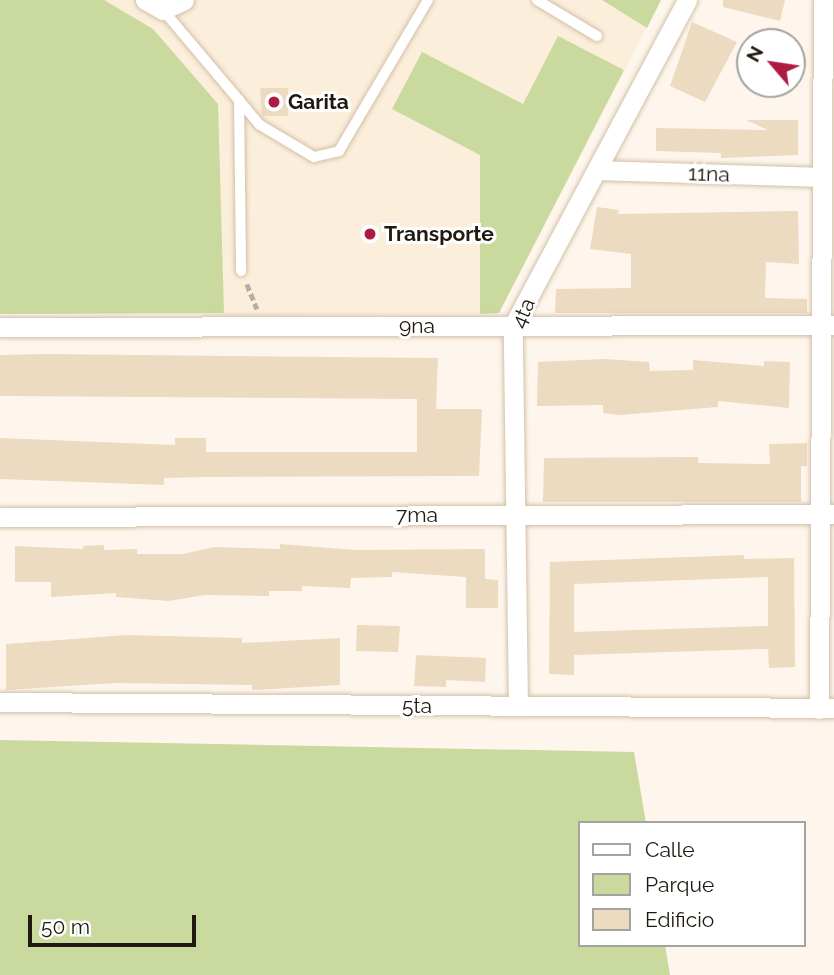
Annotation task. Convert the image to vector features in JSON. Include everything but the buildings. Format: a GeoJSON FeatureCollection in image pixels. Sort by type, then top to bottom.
{"type":"FeatureCollection","features":[{"type":"Feature","properties":{"kind":"street"},"geometry":{"type":"LineString","coordinates":[[145,0],[163,10],[184,0]]}},
{"type":"Feature","properties":{"kind":"street","name":"4ta"},"geometry":{"type":"LineString","coordinates":[[518,706],[513,326],[687,0]]}},
{"type":"Feature","properties":{"kind":"street"},"geometry":{"type":"LineString","coordinates":[[823,0],[822,177],[828,325],[827,708]]}},
{"type":"Feature","properties":{"kind":"street","name":"11na"},"geometry":{"type":"LineString","coordinates":[[597,170],[822,177]]}},
{"type":"Feature","properties":{"kind":"street","name":"9na"},"geometry":{"type":"LineString","coordinates":[[0,327],[828,325]]}},
{"type":"Feature","properties":{"kind":"street","name":"7ma"},"geometry":{"type":"LineString","coordinates":[[0,517],[827,514]]}},
{"type":"Feature","properties":{"kind":"street","name":"5ta"},"geometry":{"type":"LineString","coordinates":[[0,702],[827,708]]}},
{"type":"Feature","properties":{"kind":"lane"},"geometry":{"type":"LineString","coordinates":[[163,10],[260,125],[314,157],[339,151],[428,0]]}},
{"type":"Feature","properties":{"kind":"lane"},"geometry":{"type":"LineString","coordinates":[[537,0],[597,36]]}},
{"type":"Feature","properties":{"kind":"lane"},"geometry":{"type":"LineString","coordinates":[[239,100],[241,271]]}},
{"type":"Feature","properties":{"kind":"path"},"geometry":{"type":"LineString","coordinates":[[241,271],[265,327]]}},
{"type":"Feature","properties":{"kind":"shaded area"},"geometry":{"type":"Polygon","coordinates":[[[0,0],[661,0],[499,313],[260,315],[0,314],[0,0]]]}},
{"type":"Feature","properties":{"kind":"green space"},"geometry":{"type":"Polygon","coordinates":[[[0,0],[104,0],[153,29],[218,104],[224,313],[0,314],[0,0]]]}},
{"type":"Feature","properties":{"kind":"green space"},"geometry":{"type":"Polygon","coordinates":[[[602,0],[661,0],[647,28],[602,0]]]}},
{"type":"Feature","properties":{"kind":"green space"},"geometry":{"type":"Polygon","coordinates":[[[558,36],[624,70],[499,313],[480,314],[480,155],[392,109],[422,52],[523,104],[558,36]]]}},
{"type":"Feature","properties":{"kind":"green space"},"geometry":{"type":"Polygon","coordinates":[[[0,740],[634,752],[646,821],[578,821],[578,947],[665,947],[670,975],[0,975],[0,740]]]}},
{"type":"Feature","properties":{"kind":"place","name":"Garita"},"geometry":{"type":"Point","coordinates":[274,102]}},
{"type":"Feature","properties":{"kind":"place","name":"Transporte"},"geometry":{"type":"Point","coordinates":[370,234]}}]}
